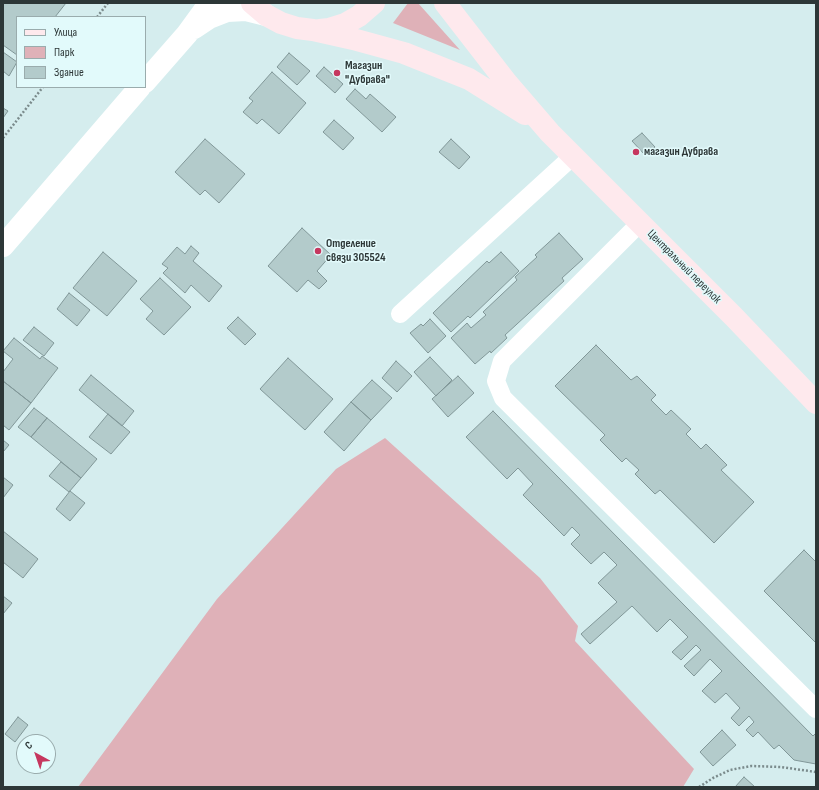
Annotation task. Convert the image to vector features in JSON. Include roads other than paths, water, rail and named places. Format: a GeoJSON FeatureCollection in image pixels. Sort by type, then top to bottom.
{"type":"FeatureCollection","features":[{"type":"Feature","properties":{"kind":"main road"},"geometry":{"type":"LineString","coordinates":[[313,30],[330,29],[345,24],[359,16],[374,3]]}},
{"type":"Feature","properties":{"kind":"main road"},"geometry":{"type":"LineString","coordinates":[[445,3],[507,83],[550,133]]}},
{"type":"Feature","properties":{"kind":"main road"},"geometry":{"type":"LineString","coordinates":[[259,9],[281,24],[353,39],[404,53],[469,80],[519,110],[550,133]]}},
{"type":"Feature","properties":{"kind":"main road","name":"Центральный переулок"},"geometry":{"type":"LineString","coordinates":[[550,133],[734,317],[816,403]]}},
{"type":"Feature","properties":{"kind":"street"},"geometry":{"type":"LineString","coordinates":[[146,81],[187,34],[209,3]]}},
{"type":"Feature","properties":{"kind":"street"},"geometry":{"type":"LineString","coordinates":[[187,34],[209,18],[227,11],[259,9]]}},
{"type":"Feature","properties":{"kind":"street"},"geometry":{"type":"LineString","coordinates":[[8,240],[139,88]]}},
{"type":"Feature","properties":{"kind":"lane"},"geometry":{"type":"LineString","coordinates":[[400,314],[573,156]]}},
{"type":"Feature","properties":{"kind":"lane"},"geometry":{"type":"LineString","coordinates":[[640,222],[502,361],[496,381],[503,398],[816,709]]}},
{"type":"Feature","properties":{"kind":"place","name":"Магазин \"Дубрава\""},"geometry":{"type":"Point","coordinates":[337,73]}},
{"type":"Feature","properties":{"kind":"place","name":"магазин Дубрава"},"geometry":{"type":"Point","coordinates":[636,152]}},
{"type":"Feature","properties":{"kind":"place","name":"Отделение связи 305524"},"geometry":{"type":"Point","coordinates":[318,251]}}]}
